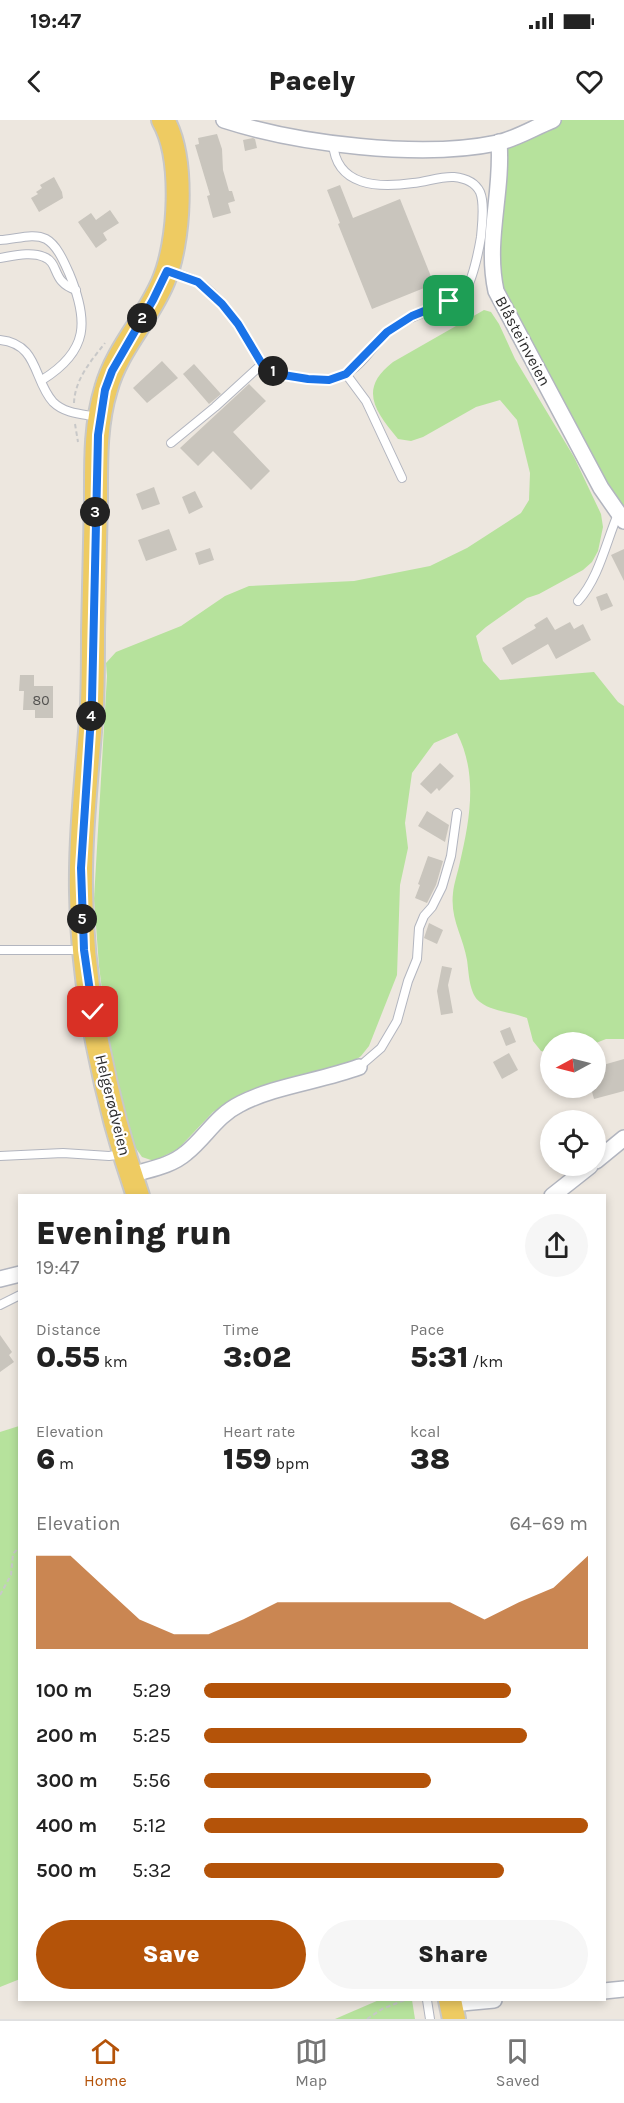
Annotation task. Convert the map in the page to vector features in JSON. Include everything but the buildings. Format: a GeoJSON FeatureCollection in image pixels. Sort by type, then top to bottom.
{"type":"FeatureCollection","features":[{"type":"Feature","properties":{"kind":"main road","name":"Helgerødveien"},"geometry":{"type":"LineString","coordinates":[[135,1185],[102,1064],[84,950],[81,868],[92,701],[96,473],[100,417],[112,371],[167,271],[175,231],[178,176],[175,154],[163,120]]}},
{"type":"Feature","properties":{"kind":"street"},"geometry":{"type":"LineString","coordinates":[[224,120],[278,135],[333,143],[407,148],[454,148],[499,142],[553,120]]}},
{"type":"Feature","properties":{"kind":"street","name":"Blåsteinveien"},"geometry":{"type":"LineString","coordinates":[[499,142],[501,164],[492,246],[492,269],[496,291],[600,488],[621,518]]}},
{"type":"Feature","properties":{"kind":"street","name":"Helgerødveien"},"geometry":{"type":"LineString","coordinates":[[135,1185],[187,1153],[221,1116],[240,1104],[359,1067]]}},
{"type":"Feature","properties":{"kind":"street"},"geometry":{"type":"LineString","coordinates":[[606,1153],[624,1138]]}},
{"type":"Feature","properties":{"kind":"street"},"geometry":{"type":"LineString","coordinates":[[555,1194],[577,1176]]}},
{"type":"Feature","properties":{"kind":"street"},"geometry":{"type":"LineString","coordinates":[[0,1279],[18,1274]]}},
{"type":"Feature","properties":{"kind":"street"},"geometry":{"type":"LineString","coordinates":[[606,1991],[624,1989]]}},
{"type":"Feature","properties":{"kind":"street"},"geometry":{"type":"LineString","coordinates":[[452,2008],[489,2001]]}},
{"type":"Feature","properties":{"kind":"lane"},"geometry":{"type":"LineString","coordinates":[[167,271],[198,282],[222,304],[238,324],[262,364],[277,374],[308,379],[329,380],[346,374],[387,332],[412,316],[465,292],[481,239],[480,193],[473,183],[452,177],[412,184],[376,184],[354,179],[342,170],[334,156],[333,143]]}},
{"type":"Feature","properties":{"kind":"lane"},"geometry":{"type":"LineString","coordinates":[[0,240],[35,236],[45,238],[53,245],[65,263],[76,290],[82,316],[80,337],[73,353],[56,371],[42,380]]}},
{"type":"Feature","properties":{"kind":"lane"},"geometry":{"type":"LineString","coordinates":[[0,258],[41,255],[47,258],[61,283],[76,290]]}},
{"type":"Feature","properties":{"kind":"lane"},"geometry":{"type":"LineString","coordinates":[[0,340],[21,347],[31,358],[54,403],[68,411],[100,417]]}},
{"type":"Feature","properties":{"kind":"lane"},"geometry":{"type":"LineString","coordinates":[[171,442],[215,407],[262,364]]}},
{"type":"Feature","properties":{"kind":"lane"},"geometry":{"type":"LineString","coordinates":[[346,374],[366,401],[402,478]]}},
{"type":"Feature","properties":{"kind":"lane"},"geometry":{"type":"LineString","coordinates":[[578,601],[594,575],[621,518]]}},
{"type":"Feature","properties":{"kind":"lane"},"geometry":{"type":"LineString","coordinates":[[359,1067],[381,1048],[397,1021],[408,981],[417,959],[418,928],[442,887],[451,856],[457,813]]}},
{"type":"Feature","properties":{"kind":"lane"},"geometry":{"type":"LineString","coordinates":[[0,950],[84,950]]}},
{"type":"Feature","properties":{"kind":"lane"},"geometry":{"type":"LineString","coordinates":[[0,1156],[63,1153],[109,1156],[125,1153]]}},
{"type":"Feature","properties":{"kind":"lane"},"geometry":{"type":"LineString","coordinates":[[0,1305],[18,1296]]}},
{"type":"Feature","properties":{"kind":"lane"},"geometry":{"type":"LineString","coordinates":[[427,2001],[430,2019]]}},
{"type":"Feature","properties":{"kind":"path"},"geometry":{"type":"LineString","coordinates":[[0,1595],[11,1575],[13,1554],[18,1548]]}},
{"type":"Feature","properties":{"kind":"path"},"geometry":{"type":"LineString","coordinates":[[368,2019],[382,2009],[402,2001]]}},
{"type":"Feature","properties":{"kind":"green space"},"geometry":{"type":"Polygon","coordinates":[[[555,120],[624,120],[624,507],[588,453],[526,340],[514,307],[498,277],[496,258],[506,147],[555,120]]]}},
{"type":"Feature","properties":{"kind":"green space"},"geometry":{"type":"Polygon","coordinates":[[[484,310],[491,312],[515,359],[574,457],[601,514],[603,527],[598,551],[592,562],[583,570],[527,598],[476,636],[483,661],[500,680],[594,672],[618,702],[624,706],[624,1039],[606,1039],[606,1032],[540,1032],[540,1050],[533,1041],[527,1018],[491,1008],[476,998],[470,983],[465,951],[453,911],[454,885],[467,829],[470,797],[468,764],[457,733],[434,743],[412,773],[405,823],[408,848],[400,885],[397,975],[369,1046],[350,1064],[245,1092],[213,1112],[178,1149],[154,1161],[142,1157],[135,1147],[120,1110],[114,1085],[99,966],[94,899],[106,663],[116,652],[181,626],[225,596],[249,586],[354,581],[430,566],[467,548],[521,513],[529,500],[530,473],[517,420],[500,400],[476,407],[423,437],[411,441],[398,439],[377,409],[373,391],[382,372],[393,362],[484,310]]]}},
{"type":"Feature","properties":{"kind":"green space"},"geometry":{"type":"Polygon","coordinates":[[[18,1426],[18,1980],[0,1987],[0,1432],[18,1426]]]}},
{"type":"Feature","properties":{"kind":"green space"},"geometry":{"type":"Polygon","coordinates":[[[377,2001],[412,2001],[415,2019],[335,2019],[377,2001]]]}},
{"type":"Feature","properties":{"kind":"route"},"geometry":{"type":"LineString","coordinates":[[93,1012],[84,950],[81,868],[92,701],[96,473],[98,435],[105,390],[120,354],[153,300],[167,271],[198,282],[222,304],[238,324],[262,364],[277,374],[308,379],[329,380],[346,374],[355,368],[387,332],[412,316],[449,301]]}}]}
